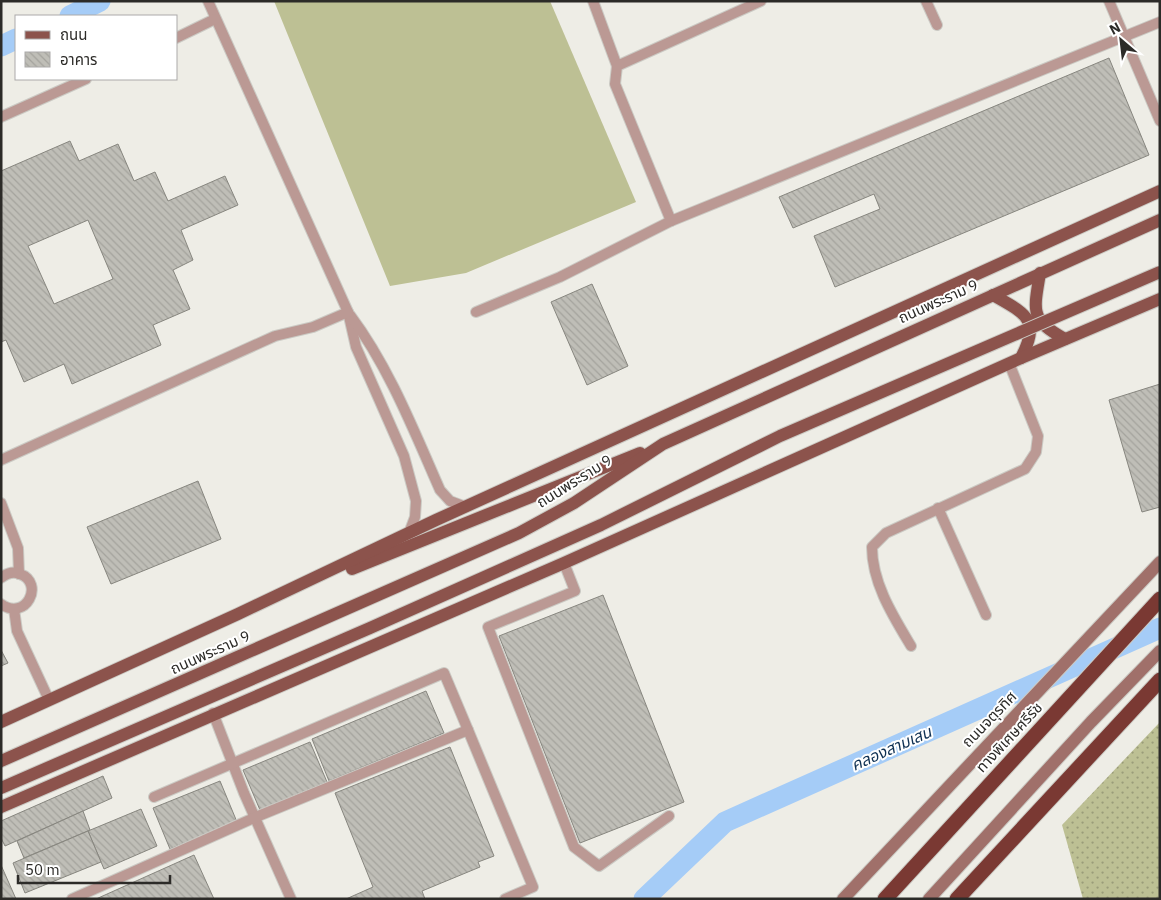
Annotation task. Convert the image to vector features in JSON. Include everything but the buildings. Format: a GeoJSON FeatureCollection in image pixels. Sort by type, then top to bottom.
{"type":"FeatureCollection","features":[{"type":"Feature","properties":{"kind":"highway","name":"ทางพิเศษศรีรัช"},"geometry":{"type":"LineString","coordinates":[[885,899],[1160,600]]}},
{"type":"Feature","properties":{"kind":"highway"},"geometry":{"type":"LineString","coordinates":[[956,899],[1160,680]]}},
{"type":"Feature","properties":{"kind":"main road","name":"ถนนพระราม 9"},"geometry":{"type":"LineString","coordinates":[[1,722],[238,614],[409,533],[1160,191]]}},
{"type":"Feature","properties":{"kind":"main road"},"geometry":{"type":"LineString","coordinates":[[1125,235],[1160,211]]}},
{"type":"Feature","properties":{"kind":"main road","name":"ถนนพระราม 9"},"geometry":{"type":"LineString","coordinates":[[1,761],[519,533],[574,503],[663,444],[1160,220]]}},
{"type":"Feature","properties":{"kind":"main road"},"geometry":{"type":"LineString","coordinates":[[1,788],[601,525],[780,436],[1160,272]]}},
{"type":"Feature","properties":{"kind":"main road"},"geometry":{"type":"LineString","coordinates":[[1040,273],[1035,304],[1038,317],[1046,329],[1064,339]]}},
{"type":"Feature","properties":{"kind":"main road"},"geometry":{"type":"LineString","coordinates":[[993,294],[1017,308],[1028,320],[1031,338],[1015,360]]}},
{"type":"Feature","properties":{"kind":"main road"},"geometry":{"type":"LineString","coordinates":[[1,806],[564,563],[1015,360],[1160,299]]}},
{"type":"Feature","properties":{"kind":"main road"},"geometry":{"type":"LineString","coordinates":[[238,614],[663,444]]}},
{"type":"Feature","properties":{"kind":"main road","name":"ถนนจตุรทิศ"},"geometry":{"type":"LineString","coordinates":[[843,899],[916,819],[1160,562]]}},
{"type":"Feature","properties":{"kind":"main road"},"geometry":{"type":"LineString","coordinates":[[929,899],[1091,722],[1160,651]]}},
{"type":"Feature","properties":{"kind":"lane"},"geometry":{"type":"LineString","coordinates":[[208,1],[348,312],[356,347],[404,456],[416,501],[415,516],[409,533]]}},
{"type":"Feature","properties":{"kind":"lane"},"geometry":{"type":"LineString","coordinates":[[592,1],[617,66],[615,84],[671,221]]}},
{"type":"Feature","properties":{"kind":"lane"},"geometry":{"type":"LineString","coordinates":[[617,66],[761,1]]}},
{"type":"Feature","properties":{"kind":"lane"},"geometry":{"type":"LineString","coordinates":[[926,1],[937,25]]}},
{"type":"Feature","properties":{"kind":"lane"},"geometry":{"type":"LineString","coordinates":[[1109,1],[1160,121]]}},
{"type":"Feature","properties":{"kind":"lane"},"geometry":{"type":"LineString","coordinates":[[178,37],[215,19]]}},
{"type":"Feature","properties":{"kind":"lane"},"geometry":{"type":"LineString","coordinates":[[476,312],[560,277],[671,221],[1160,22]]}},
{"type":"Feature","properties":{"kind":"lane"},"geometry":{"type":"LineString","coordinates":[[1,117],[84,80]]}},
{"type":"Feature","properties":{"kind":"lane"},"geometry":{"type":"LineString","coordinates":[[1,460],[275,336],[313,327],[348,312]]}},
{"type":"Feature","properties":{"kind":"lane"},"geometry":{"type":"LineString","coordinates":[[348,312],[364,333],[403,407],[440,490],[450,501],[466,507]]}},
{"type":"Feature","properties":{"kind":"lane"},"geometry":{"type":"LineString","coordinates":[[911,646],[892,615],[872,565],[872,547],[886,533],[1025,469],[1036,452],[1038,436],[1015,360]]}},
{"type":"Feature","properties":{"kind":"lane"},"geometry":{"type":"LineString","coordinates":[[1,504],[18,548],[19,574]]}},
{"type":"Feature","properties":{"kind":"lane"},"geometry":{"type":"LineString","coordinates":[[938,508],[986,615]]}},
{"type":"Feature","properties":{"kind":"lane"},"geometry":{"type":"LineString","coordinates":[[564,563],[575,590],[488,627],[574,847],[599,866],[669,816]]}},
{"type":"Feature","properties":{"kind":"lane"},"geometry":{"type":"LineString","coordinates":[[1,578],[10,573],[19,574],[27,578],[32,595],[25,605],[14,609],[1,604]]}},
{"type":"Feature","properties":{"kind":"lane"},"geometry":{"type":"LineString","coordinates":[[14,609],[17,631],[49,700]]}},
{"type":"Feature","properties":{"kind":"lane"},"geometry":{"type":"LineString","coordinates":[[154,797],[444,673],[533,888],[505,899]]}},
{"type":"Feature","properties":{"kind":"lane"},"geometry":{"type":"LineString","coordinates":[[213,713],[291,899]]}},
{"type":"Feature","properties":{"kind":"lane"},"geometry":{"type":"LineString","coordinates":[[72,899],[256,818],[468,730]]}},
{"type":"Feature","properties":{"kind":"green space"},"geometry":{"type":"Polygon","coordinates":[[[274,1],[550,1],[636,202],[466,273],[390,286],[274,1]]]}},
{"type":"Feature","properties":{"kind":"green space"},"geometry":{"type":"Polygon","coordinates":[[[1160,722],[1160,899],[1083,899],[1062,825],[1160,722]]]}},
{"type":"Feature","properties":{"kind":"waterway"},"geometry":{"type":"LineString","coordinates":[[72,15],[100,1]]}},
{"type":"Feature","properties":{"kind":"waterway"},"geometry":{"type":"LineString","coordinates":[[1,46],[15,39]]}},
{"type":"Feature","properties":{"kind":"waterway","name":"คลองสามเสน"},"geometry":{"type":"LineString","coordinates":[[644,899],[725,822],[1160,628]]}}]}
